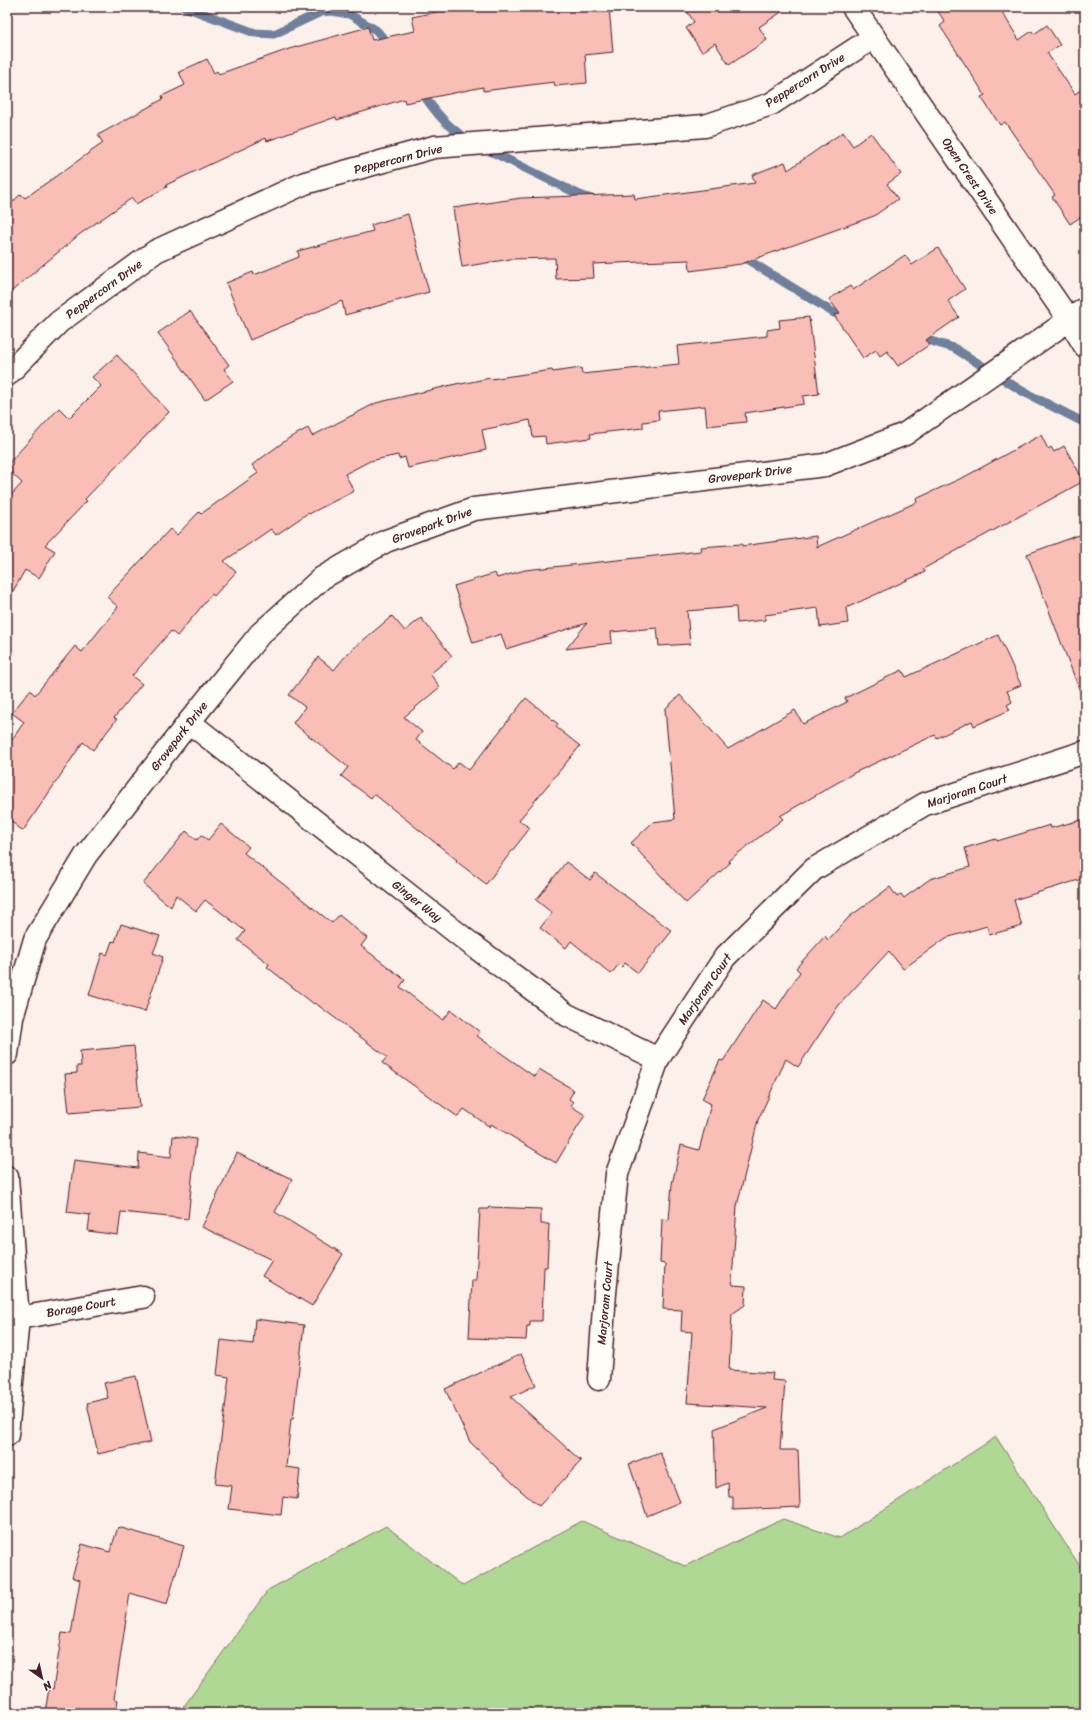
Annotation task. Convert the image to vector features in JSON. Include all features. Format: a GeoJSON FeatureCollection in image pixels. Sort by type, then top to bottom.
{"type":"FeatureCollection","features":[{"type":"Feature","properties":{"kind":"street","name":"Open Crest Drive"},"geometry":{"type":"LineString","coordinates":[[853,7],[1077,314],[1085,346]]}},
{"type":"Feature","properties":{"kind":"street","name":"Peppercorn Drive"},"geometry":{"type":"LineString","coordinates":[[7,375],[60,322],[156,251],[305,183],[434,148],[705,126],[771,104],[874,37]]}},
{"type":"Feature","properties":{"kind":"street","name":"Grovepark Drive"},"geometry":{"type":"LineString","coordinates":[[7,1054],[12,1018],[35,939],[86,856],[189,722],[260,634],[322,578],[386,541],[474,509],[826,465],[905,434],[1077,314]]}},
{"type":"Feature","properties":{"kind":"street","name":"Ginger Way"},"geometry":{"type":"LineString","coordinates":[[189,722],[471,944],[567,1015],[658,1059]]}},
{"type":"Feature","properties":{"kind":"street","name":"Marjoram Court"},"geometry":{"type":"LineString","coordinates":[[599,1379],[605,1293],[617,1174],[658,1059],[725,957],[814,869],[925,804],[1085,752]]}},
{"type":"Feature","properties":{"kind":"street"},"geometry":{"type":"LineString","coordinates":[[7,1177],[18,1318],[7,1435]]}},
{"type":"Feature","properties":{"kind":"street","name":"Borage Court"},"geometry":{"type":"LineString","coordinates":[[18,1318],[143,1296]]}},
{"type":"Feature","properties":{"kind":"green space"},"geometry":{"type":"Polygon","coordinates":[[[996,1437],[1085,1574],[1085,1713],[179,1713],[268,1590],[386,1526],[463,1586],[582,1521],[685,1566],[783,1519],[840,1538],[996,1437]]]}},
{"type":"Feature","properties":{"kind":"building"},"geometry":{"type":"Polygon","coordinates":[[[487,7],[609,7],[613,52],[585,55],[587,83],[555,86],[554,82],[483,91],[483,87],[405,103],[404,99],[337,120],[336,117],[267,141],[266,138],[166,185],[167,187],[136,204],[132,198],[80,234],[7,295],[7,207],[21,194],[25,198],[103,143],[98,135],[163,99],[162,96],[185,85],[179,72],[207,59],[214,73],[217,71],[219,74],[289,49],[368,27],[372,40],[415,31],[412,17],[436,12],[487,7]]]}},
{"type":"Feature","properties":{"kind":"building"},"geometry":{"type":"Polygon","coordinates":[[[684,7],[789,7],[759,27],[767,40],[729,65],[715,43],[702,52],[686,28],[694,22],[684,7]]]}},
{"type":"Feature","properties":{"kind":"building"},"geometry":{"type":"Polygon","coordinates":[[[935,7],[999,7],[1019,40],[1032,31],[1034,34],[1047,25],[1060,45],[1047,53],[1075,94],[1085,87],[1085,214],[1070,224],[1052,197],[1055,195],[1005,122],[1000,125],[981,97],[985,95],[940,26],[945,22],[935,7]]]}},
{"type":"Feature","properties":{"kind":"building"},"geometry":{"type":"Polygon","coordinates":[[[843,132],[853,146],[871,133],[901,174],[887,184],[898,199],[874,216],[741,264],[690,271],[689,260],[593,264],[594,278],[556,279],[555,258],[510,259],[462,267],[453,208],[521,198],[634,194],[635,199],[755,183],[752,175],[785,162],[788,170],[843,132]]]}},
{"type":"Feature","properties":{"kind":"building"},"geometry":{"type":"Polygon","coordinates":[[[408,214],[429,292],[345,315],[342,301],[250,340],[226,283],[253,272],[254,275],[299,257],[298,251],[373,231],[371,225],[408,214]]]}},
{"type":"Feature","properties":{"kind":"building"},"geometry":{"type":"Polygon","coordinates":[[[938,248],[965,289],[948,301],[959,317],[926,340],[929,345],[898,366],[887,351],[880,356],[876,350],[863,358],[834,315],[840,314],[829,299],[850,286],[853,290],[905,255],[912,265],[938,248]]]}},
{"type":"Feature","properties":{"kind":"building"},"geometry":{"type":"Polygon","coordinates":[[[190,311],[229,365],[224,369],[233,381],[205,400],[158,333],[190,311]]]}},
{"type":"Feature","properties":{"kind":"building"},"geometry":{"type":"Polygon","coordinates":[[[809,317],[819,394],[803,396],[804,404],[745,413],[746,422],[707,426],[705,406],[658,411],[659,420],[643,422],[643,428],[590,434],[591,438],[546,444],[545,436],[533,437],[530,420],[482,430],[486,450],[408,468],[405,457],[399,459],[398,455],[370,461],[345,474],[354,491],[309,514],[308,513],[276,535],[271,529],[224,561],[236,572],[214,596],[212,594],[177,636],[171,631],[132,676],[142,684],[114,718],[117,719],[93,750],[83,742],[23,831],[7,818],[7,747],[24,722],[12,713],[30,690],[35,695],[75,646],[82,652],[118,607],[107,597],[170,529],[177,535],[199,512],[201,514],[258,473],[252,465],[289,438],[308,428],[312,436],[376,403],[460,383],[552,370],[553,372],[581,368],[582,374],[679,364],[677,346],[767,336],[767,330],[780,328],[779,320],[809,317]]]}},
{"type":"Feature","properties":{"kind":"building"},"geometry":{"type":"Polygon","coordinates":[[[117,355],[169,412],[85,499],[87,501],[45,545],[55,551],[39,578],[25,570],[7,602],[7,500],[22,483],[7,469],[7,465],[59,408],[69,418],[101,386],[92,377],[117,355]]]}},
{"type":"Feature","properties":{"kind":"building"},"geometry":{"type":"Polygon","coordinates":[[[1041,435],[1048,449],[1051,447],[1054,452],[1064,446],[1084,481],[923,569],[925,572],[846,608],[848,623],[820,627],[818,608],[765,615],[765,620],[737,623],[736,607],[687,611],[690,644],[659,646],[657,628],[611,632],[612,643],[566,649],[587,623],[506,649],[501,634],[473,643],[454,586],[495,573],[497,578],[525,570],[701,551],[700,547],[742,544],[742,546],[816,536],[817,547],[917,502],[916,499],[966,476],[1041,435]]]}},
{"type":"Feature","properties":{"kind":"building"},"geometry":{"type":"Polygon","coordinates":[[[1085,533],[1085,699],[1083,699],[1027,554],[1085,533]]]}},
{"type":"Feature","properties":{"kind":"building"},"geometry":{"type":"Polygon","coordinates":[[[392,616],[405,631],[421,618],[452,656],[430,674],[440,687],[404,717],[422,732],[416,740],[453,769],[459,762],[469,770],[526,698],[558,724],[556,727],[580,746],[519,820],[530,828],[486,884],[374,794],[371,798],[341,776],[348,767],[293,723],[305,707],[289,695],[318,657],[334,670],[348,653],[392,616]]]}},
{"type":"Feature","properties":{"kind":"building"},"geometry":{"type":"Polygon","coordinates":[[[998,635],[1021,685],[1007,691],[1012,702],[1007,705],[1010,710],[974,726],[972,721],[937,738],[935,735],[854,773],[780,816],[783,819],[728,861],[730,863],[686,903],[631,843],[653,822],[675,819],[665,709],[680,695],[728,749],[795,710],[803,724],[847,702],[845,698],[902,670],[906,677],[998,635]]]}},
{"type":"Feature","properties":{"kind":"building"},"geometry":{"type":"Polygon","coordinates":[[[1085,819],[1085,878],[1014,900],[1022,926],[989,935],[987,926],[946,938],[903,969],[889,951],[839,1005],[798,1067],[786,1059],[758,1120],[737,1206],[732,1281],[733,1285],[746,1286],[745,1305],[732,1314],[729,1370],[773,1373],[772,1380],[785,1381],[780,1450],[798,1450],[800,1507],[733,1510],[733,1497],[729,1497],[728,1483],[716,1488],[714,1429],[767,1408],[687,1403],[692,1332],[681,1331],[682,1310],[663,1309],[665,1264],[660,1263],[662,1219],[669,1220],[672,1184],[681,1145],[699,1150],[711,1104],[702,1099],[720,1060],[723,1061],[763,1000],[776,1009],[800,972],[796,968],[825,936],[828,940],[849,917],[890,887],[897,897],[901,894],[904,898],[930,879],[970,867],[965,848],[996,839],[997,841],[1050,825],[1051,828],[1085,819]]]}},
{"type":"Feature","properties":{"kind":"building"},"geometry":{"type":"Polygon","coordinates":[[[221,824],[249,847],[244,853],[332,923],[339,915],[367,938],[361,946],[405,980],[400,987],[443,1020],[451,1010],[480,1032],[477,1036],[535,1077],[539,1069],[574,1090],[569,1099],[573,1102],[571,1106],[585,1115],[556,1163],[491,1124],[490,1127],[464,1109],[458,1117],[382,1063],[387,1057],[315,1003],[314,1004],[267,967],[269,964],[238,940],[245,931],[205,900],[196,911],[176,895],[171,907],[143,884],[186,831],[197,840],[201,835],[208,840],[221,824]]]}},
{"type":"Feature","properties":{"kind":"building"},"geometry":{"type":"Polygon","coordinates":[[[566,862],[590,880],[595,873],[672,931],[638,973],[625,963],[622,967],[619,964],[611,974],[571,941],[566,948],[540,928],[552,913],[536,900],[566,862]]]}},
{"type":"Feature","properties":{"kind":"building"},"geometry":{"type":"Polygon","coordinates":[[[121,924],[160,936],[153,953],[163,957],[145,1012],[89,995],[102,953],[107,955],[112,941],[115,942],[121,924]]]}},
{"type":"Feature","properties":{"kind":"building"},"geometry":{"type":"Polygon","coordinates":[[[134,1046],[140,1107],[69,1113],[65,1074],[77,1073],[77,1066],[81,1066],[80,1051],[134,1046]]]}},
{"type":"Feature","properties":{"kind":"building"},"geometry":{"type":"Polygon","coordinates":[[[173,1136],[196,1139],[188,1219],[121,1212],[118,1235],[88,1231],[90,1215],[67,1212],[74,1160],[138,1168],[139,1153],[171,1157],[173,1136]]]}},
{"type":"Feature","properties":{"kind":"building"},"geometry":{"type":"Polygon","coordinates":[[[237,1153],[292,1179],[275,1212],[343,1254],[312,1306],[262,1276],[272,1260],[202,1227],[237,1153]]]}},
{"type":"Feature","properties":{"kind":"building"},"geometry":{"type":"Polygon","coordinates":[[[489,1207],[541,1209],[541,1224],[549,1224],[547,1267],[544,1267],[542,1321],[530,1321],[530,1326],[527,1326],[526,1340],[469,1338],[472,1280],[476,1280],[480,1209],[488,1209],[489,1207]]]}},
{"type":"Feature","properties":{"kind":"building"},"geometry":{"type":"Polygon","coordinates":[[[255,1319],[304,1325],[286,1467],[300,1469],[297,1499],[283,1497],[281,1515],[229,1509],[232,1486],[215,1484],[229,1377],[217,1375],[221,1340],[253,1344],[255,1319]]]}},
{"type":"Feature","properties":{"kind":"building"},"geometry":{"type":"Polygon","coordinates":[[[521,1354],[536,1385],[511,1397],[581,1461],[539,1506],[521,1491],[470,1442],[445,1389],[521,1354]]]}},
{"type":"Feature","properties":{"kind":"building"},"geometry":{"type":"Polygon","coordinates":[[[136,1376],[151,1442],[98,1454],[87,1403],[108,1398],[104,1383],[136,1376]]]}},
{"type":"Feature","properties":{"kind":"building"},"geometry":{"type":"Polygon","coordinates":[[[660,1452],[680,1502],[647,1516],[629,1464],[660,1452]]]}},
{"type":"Feature","properties":{"kind":"building"},"geometry":{"type":"Polygon","coordinates":[[[118,1527],[184,1546],[167,1604],[130,1593],[114,1699],[118,1700],[116,1713],[45,1713],[49,1688],[53,1689],[62,1633],[71,1634],[80,1580],[72,1577],[82,1544],[110,1552],[118,1527]]]}},
{"type":"Feature","properties":{"kind":"waterway"},"geometry":{"type":"LineString","coordinates":[[185,7],[255,33],[274,34],[321,12],[332,11],[349,14],[376,30],[390,46]]}},
{"type":"Feature","properties":{"kind":"waterway"},"geometry":{"type":"LineString","coordinates":[[419,88],[447,124],[469,140]]}},
{"type":"Feature","properties":{"kind":"waterway"},"geometry":{"type":"LineString","coordinates":[[484,148],[580,195],[594,200]]}},
{"type":"Feature","properties":{"kind":"waterway"},"geometry":{"type":"LineString","coordinates":[[740,255],[834,313],[850,318]]}},
{"type":"Feature","properties":{"kind":"waterway"},"geometry":{"type":"LineString","coordinates":[[914,336],[954,348],[1022,391],[1085,423]]}}]}
